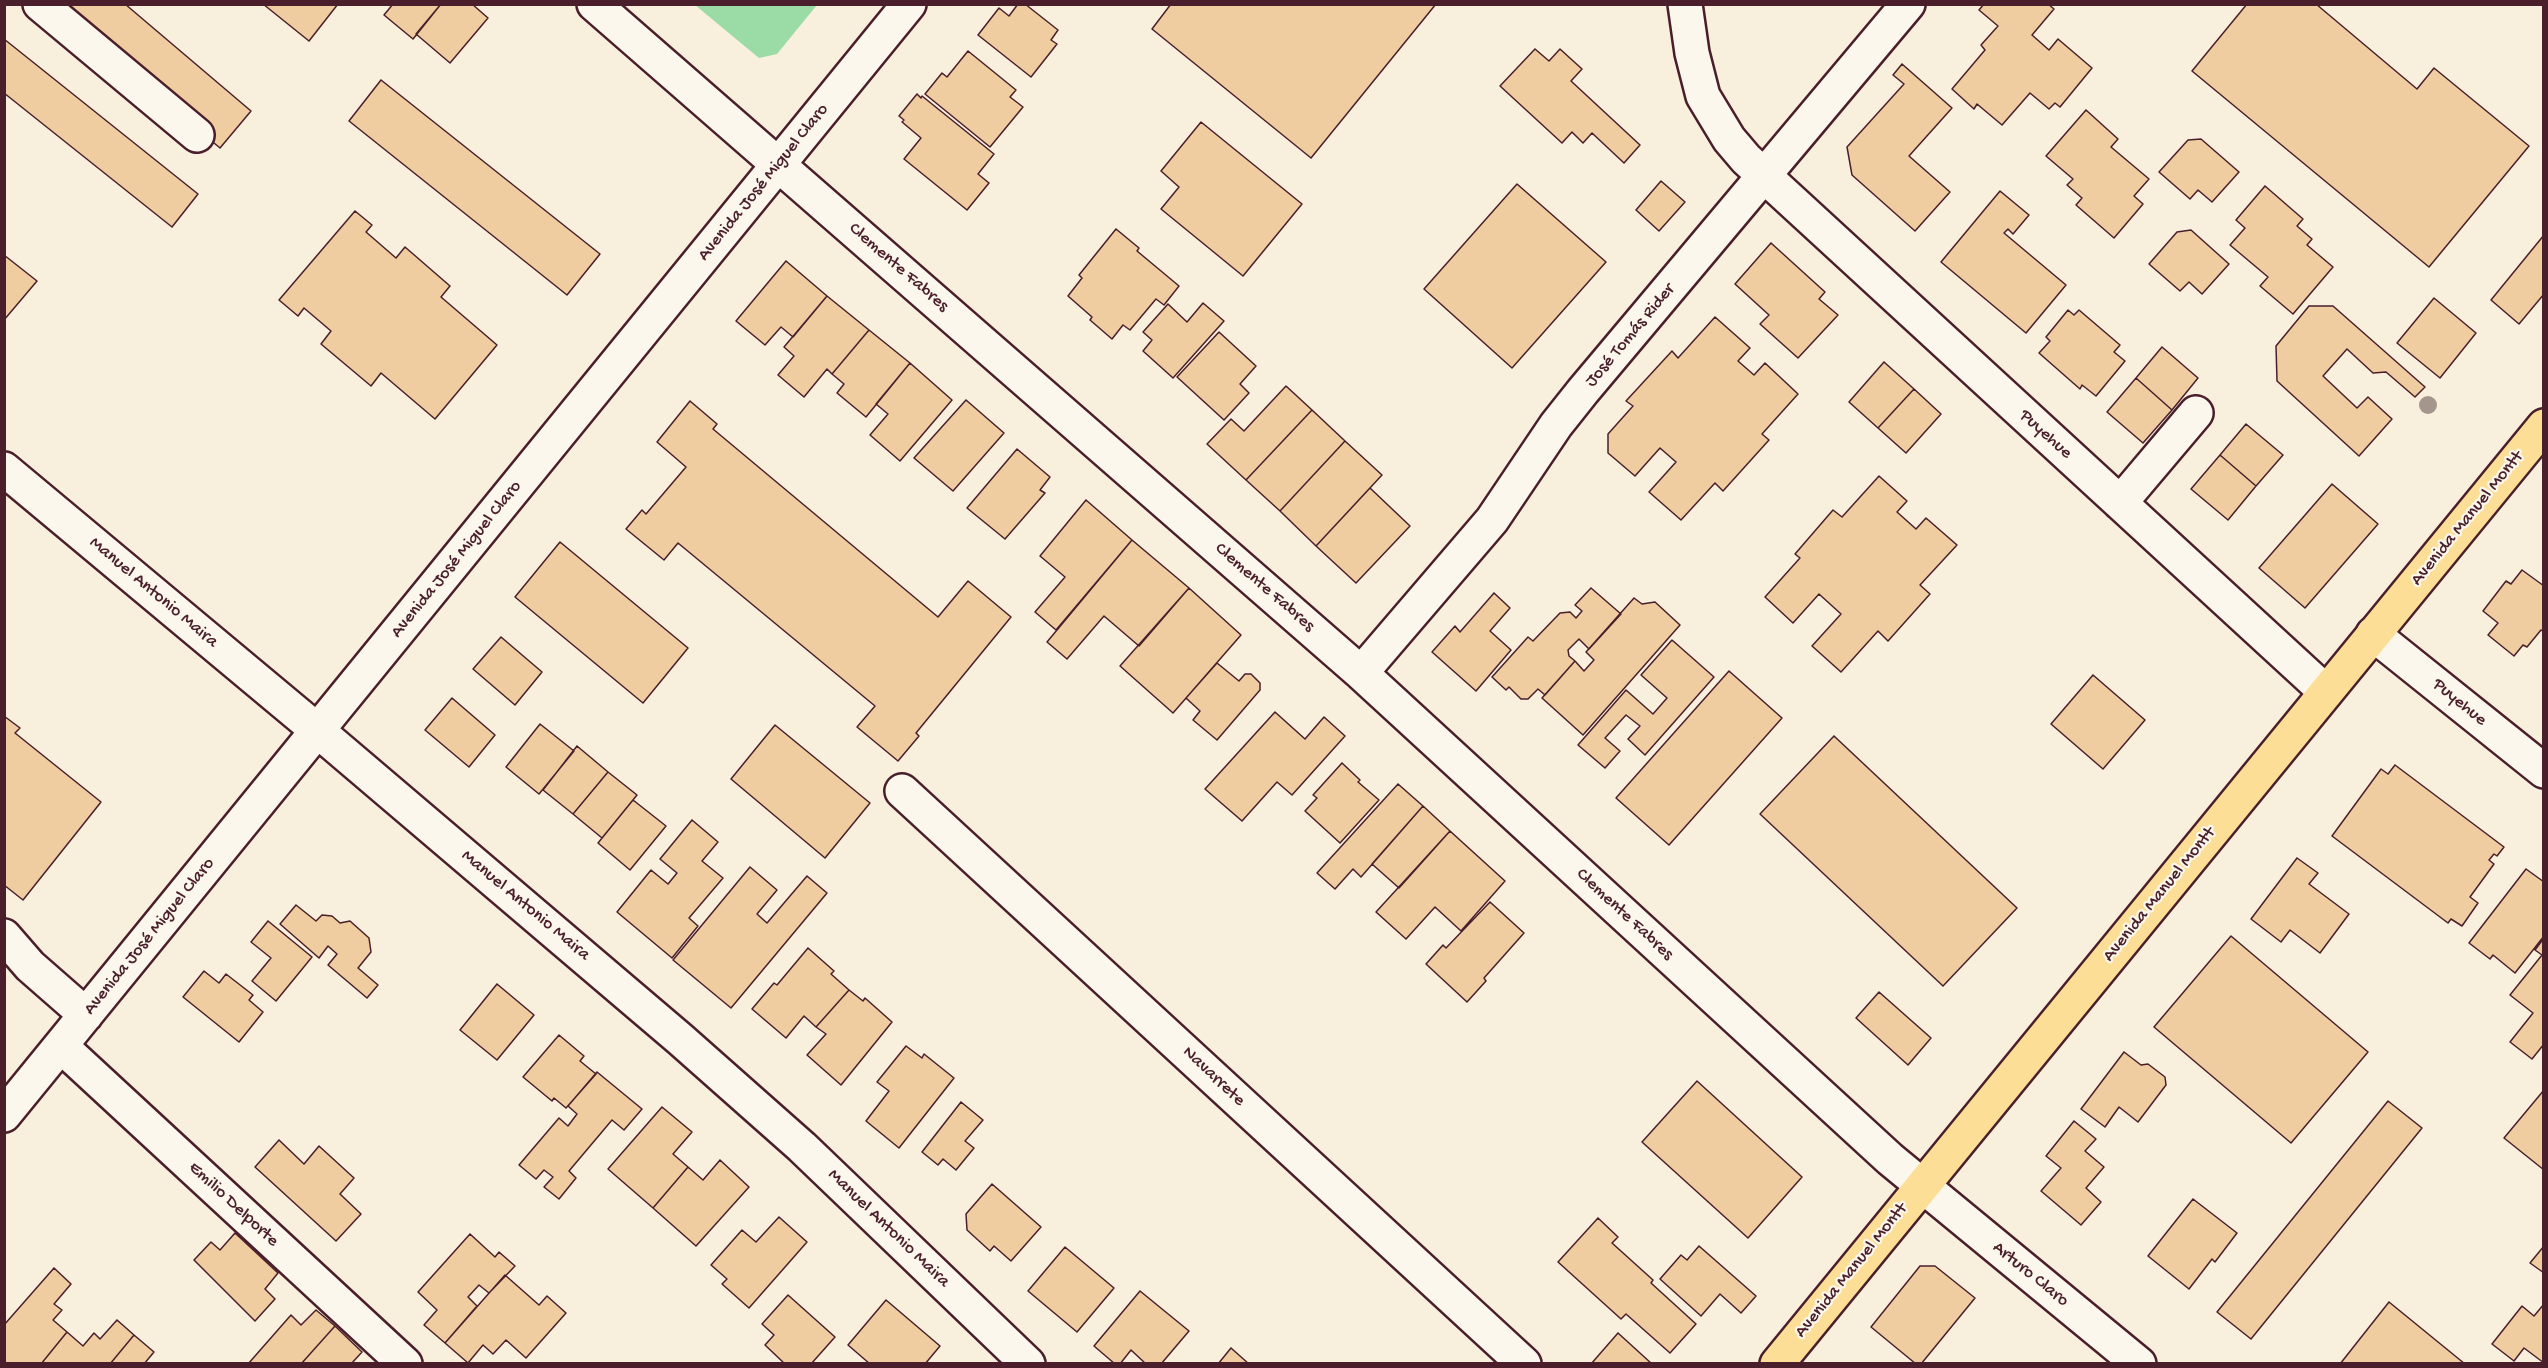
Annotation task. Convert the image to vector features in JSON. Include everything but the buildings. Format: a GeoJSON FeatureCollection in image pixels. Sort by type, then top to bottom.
{"type":"FeatureCollection","features":[{"type":"Feature","properties":{"kind":"main road","name":"Avenida Manuel Montt"},"geometry":{"type":"LineString","coordinates":[[1777,1364],[2544,426]]}},
{"type":"Feature","properties":{"kind":"street"},"geometry":{"type":"LineString","coordinates":[[40,4],[197,135]]}},
{"type":"Feature","properties":{"kind":"street","name":"Clemente Fabres"},"geometry":{"type":"LineString","coordinates":[[594,4],[1361,673],[1922,1186]]}},
{"type":"Feature","properties":{"kind":"street","name":"Avenida José Miguel Claro"},"geometry":{"type":"LineString","coordinates":[[4,1115],[909,4]]}},
{"type":"Feature","properties":{"kind":"street","name":"Puyehue"},"geometry":{"type":"LineString","coordinates":[[1686,4],[1692,53],[1702,96],[1729,139],[1765,178],[2326,692]]}},
{"type":"Feature","properties":{"kind":"street","name":"José Tomás Rider"},"geometry":{"type":"LineString","coordinates":[[1361,673],[1492,520],[1556,424],[1765,178],[1908,4]]}},
{"type":"Feature","properties":{"kind":"street"},"geometry":{"type":"LineString","coordinates":[[2120,503],[2196,413]]}},
{"type":"Feature","properties":{"kind":"street","name":"Manuel Antonio Maira"},"geometry":{"type":"LineString","coordinates":[[4,469],[318,731],[747,1097],[811,1155],[1028,1364]]}},
{"type":"Feature","properties":{"kind":"street","name":"Puyehue"},"geometry":{"type":"LineString","coordinates":[[2373,634],[2544,771]]}},
{"type":"Feature","properties":{"kind":"street","name":"Navarrete"},"geometry":{"type":"LineString","coordinates":[[902,791],[1524,1364]]}},
{"type":"Feature","properties":{"kind":"street"},"geometry":{"type":"LineString","coordinates":[[4,936],[30,966],[86,1015]]}},
{"type":"Feature","properties":{"kind":"street","name":"Emilio Delporte"},"geometry":{"type":"LineString","coordinates":[[61,1046],[405,1364]]}},
{"type":"Feature","properties":{"kind":"street","name":"Arturo Claro"},"geometry":{"type":"LineString","coordinates":[[1922,1186],[2139,1364]]}},
{"type":"Feature","properties":{"kind":"green space"},"geometry":{"type":"Polygon","coordinates":[[[695,5],[817,5],[777,54],[759,58],[695,5]]]}}]}
